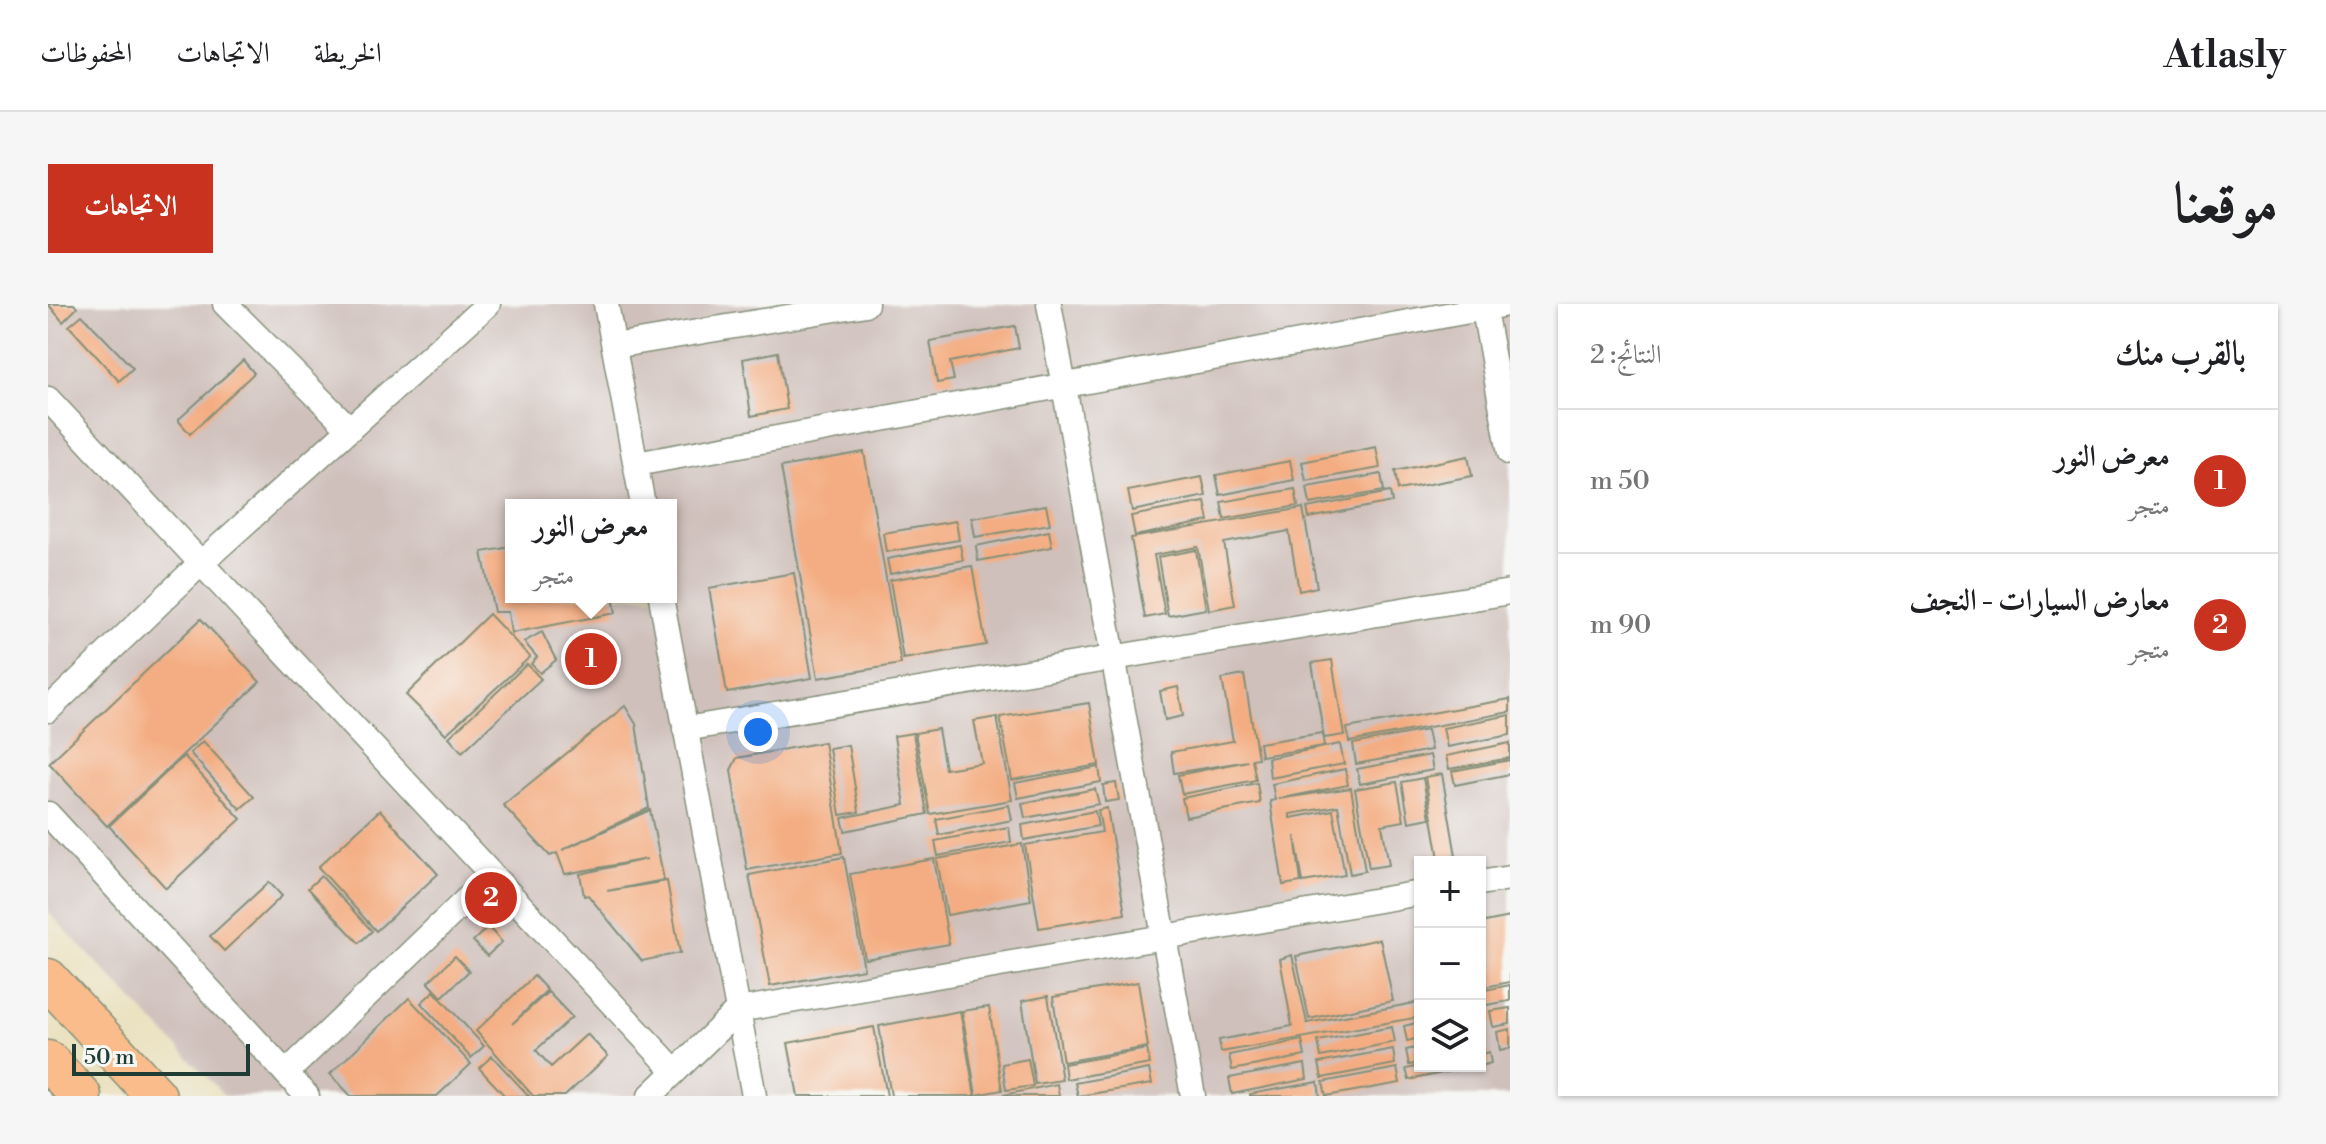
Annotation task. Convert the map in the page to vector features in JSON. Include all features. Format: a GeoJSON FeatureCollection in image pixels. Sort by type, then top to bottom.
{"type":"FeatureCollection","features":[{"type":"Feature","properties":{"kind":"main road"},"geometry":{"type":"LineString","coordinates":[[48,979],[156,1096]]}},
{"type":"Feature","properties":{"kind":"main road"},"geometry":{"type":"LineString","coordinates":[[48,1061],[81,1096]]}},
{"type":"Feature","properties":{"kind":"street"},"geometry":{"type":"LineString","coordinates":[[225,304],[350,429]]}},
{"type":"Feature","properties":{"kind":"street"},"geometry":{"type":"LineString","coordinates":[[48,710],[201,563],[488,304]]}},
{"type":"Feature","properties":{"kind":"street"},"geometry":{"type":"LineString","coordinates":[[606,304],[642,499]]}},
{"type":"Feature","properties":{"kind":"street"},"geometry":{"type":"LineString","coordinates":[[614,346],[866,304]]}},
{"type":"Feature","properties":{"kind":"street"},"geometry":{"type":"LineString","coordinates":[[1049,304],[1193,1096]]}},
{"type":"Feature","properties":{"kind":"street"},"geometry":{"type":"LineString","coordinates":[[636,464],[1491,305],[1510,453]]}},
{"type":"Feature","properties":{"kind":"street"},"geometry":{"type":"LineString","coordinates":[[48,399],[675,1071]]}},
{"type":"Feature","properties":{"kind":"street"},"geometry":{"type":"LineString","coordinates":[[685,729],[1510,592]]}},
{"type":"Feature","properties":{"kind":"street"},"geometry":{"type":"LineString","coordinates":[[662,603],[754,1096]]}},
{"type":"Feature","properties":{"kind":"street"},"geometry":{"type":"LineString","coordinates":[[48,814],[307,1096]]}},
{"type":"Feature","properties":{"kind":"street"},"geometry":{"type":"LineString","coordinates":[[286,1073],[492,875]]}},
{"type":"Feature","properties":{"kind":"street"},"geometry":{"type":"LineString","coordinates":[[1486,882],[1510,878]]}},
{"type":"Feature","properties":{"kind":"street"},"geometry":{"type":"LineString","coordinates":[[650,1096],[738,1010],[1414,894]]}},
{"type":"Feature","properties":{"kind":"shaded area"},"geometry":{"type":"Polygon","coordinates":[[[48,304],[1510,304],[1510,1096],[225,1096],[48,912],[48,304]]]}},
{"type":"Feature","properties":{"kind":"building"},"geometry":{"type":"Polygon","coordinates":[[[48,304],[74,304],[77,308],[63,322],[48,304]]]}},
{"type":"Feature","properties":{"kind":"building"},"geometry":{"type":"Polygon","coordinates":[[[82,315],[133,368],[119,381],[69,326],[82,315]]]}},
{"type":"Feature","properties":{"kind":"building"},"geometry":{"type":"Polygon","coordinates":[[[1015,326],[1019,348],[950,362],[954,380],[937,383],[930,341],[1015,326]]]}},
{"type":"Feature","properties":{"kind":"building"},"geometry":{"type":"Polygon","coordinates":[[[778,352],[787,409],[751,416],[743,359],[778,352]]]}},
{"type":"Feature","properties":{"kind":"building"},"geometry":{"type":"Polygon","coordinates":[[[243,360],[254,373],[190,434],[178,420],[243,360]]]}},
{"type":"Feature","properties":{"kind":"building"},"geometry":{"type":"Polygon","coordinates":[[[1376,447],[1380,468],[1306,481],[1302,462],[1376,447]]]}},
{"type":"Feature","properties":{"kind":"building"},"geometry":{"type":"Polygon","coordinates":[[[864,452],[901,664],[818,678],[781,467],[864,452]]]}},
{"type":"Feature","properties":{"kind":"building"},"geometry":{"type":"Polygon","coordinates":[[[1468,456],[1472,476],[1398,490],[1395,471],[1468,456]]]}},
{"type":"Feature","properties":{"kind":"building"},"geometry":{"type":"Polygon","coordinates":[[[1290,461],[1294,480],[1220,495],[1216,475],[1290,461]]]}},
{"type":"Feature","properties":{"kind":"building"},"geometry":{"type":"Polygon","coordinates":[[[1381,474],[1384,491],[1310,504],[1307,487],[1381,474]]]}},
{"type":"Feature","properties":{"kind":"building"},"geometry":{"type":"Polygon","coordinates":[[[1202,477],[1206,496],[1132,511],[1128,491],[1202,477]]]}},
{"type":"Feature","properties":{"kind":"building"},"geometry":{"type":"Polygon","coordinates":[[[1295,489],[1298,506],[1224,519],[1221,502],[1295,489]]]}},
{"type":"Feature","properties":{"kind":"building"},"geometry":{"type":"Polygon","coordinates":[[[1390,492],[1392,502],[1309,518],[1307,508],[1390,492]]]}},
{"type":"Feature","properties":{"kind":"building"},"geometry":{"type":"Polygon","coordinates":[[[1205,502],[1209,521],[1135,536],[1131,516],[1205,502]]]}},
{"type":"Feature","properties":{"kind":"building"},"geometry":{"type":"Polygon","coordinates":[[[1046,505],[1050,524],[975,537],[972,518],[1046,505]]]}},
{"type":"Feature","properties":{"kind":"building"},"geometry":{"type":"Polygon","coordinates":[[[1303,508],[1317,587],[1299,591],[1289,531],[1224,543],[1235,605],[1209,610],[1198,547],[1154,555],[1165,614],[1145,618],[1131,538],[1303,508]]]}},
{"type":"Feature","properties":{"kind":"building"},"geometry":{"type":"Polygon","coordinates":[[[956,521],[959,540],[886,552],[883,533],[956,521]]]}},
{"type":"Feature","properties":{"kind":"building"},"geometry":{"type":"Polygon","coordinates":[[[1049,531],[1052,547],[978,561],[976,546],[1049,531]]]}},
{"type":"Feature","properties":{"kind":"building"},"geometry":{"type":"Polygon","coordinates":[[[960,545],[963,560],[890,574],[887,559],[960,545]]]}},
{"type":"Feature","properties":{"kind":"building"},"geometry":{"type":"Polygon","coordinates":[[[505,548],[505,603],[614,603],[616,613],[511,633],[508,612],[494,612],[482,552],[505,548]]]}},
{"type":"Feature","properties":{"kind":"building"},"geometry":{"type":"Polygon","coordinates":[[[1196,550],[1206,609],[1168,616],[1158,557],[1196,550]]]}},
{"type":"Feature","properties":{"kind":"building"},"geometry":{"type":"Polygon","coordinates":[[[972,566],[986,645],[903,659],[890,580],[972,566]]]}},
{"type":"Feature","properties":{"kind":"building"},"geometry":{"type":"Polygon","coordinates":[[[794,573],[812,678],[727,693],[709,588],[794,573]]]}},
{"type":"Feature","properties":{"kind":"building"},"geometry":{"type":"Polygon","coordinates":[[[489,614],[530,657],[446,734],[406,695],[489,614]]]}},
{"type":"Feature","properties":{"kind":"building"},"geometry":{"type":"Polygon","coordinates":[[[201,619],[260,682],[107,826],[49,763],[201,619]]]}},
{"type":"Feature","properties":{"kind":"building"},"geometry":{"type":"Polygon","coordinates":[[[542,632],[556,660],[540,673],[531,664],[537,657],[524,642],[542,632]]]}},
{"type":"Feature","properties":{"kind":"building"},"geometry":{"type":"Polygon","coordinates":[[[1332,660],[1344,735],[1324,738],[1312,663],[1332,660]]]}},
{"type":"Feature","properties":{"kind":"building"},"geometry":{"type":"Polygon","coordinates":[[[527,664],[541,679],[462,752],[449,737],[527,664]]]}},
{"type":"Feature","properties":{"kind":"building"},"geometry":{"type":"Polygon","coordinates":[[[1244,675],[1258,758],[1252,759],[1256,780],[1182,794],[1178,775],[1248,761],[1174,773],[1171,752],[1233,741],[1222,679],[1244,675]]]}},
{"type":"Feature","properties":{"kind":"building"},"geometry":{"type":"Polygon","coordinates":[[[1178,687],[1183,716],[1165,720],[1160,691],[1178,687]]]}},
{"type":"Feature","properties":{"kind":"building"},"geometry":{"type":"Polygon","coordinates":[[[1510,699],[1510,712],[1349,742],[1347,728],[1510,699]]]}},
{"type":"Feature","properties":{"kind":"building"},"geometry":{"type":"Polygon","coordinates":[[[1089,703],[1099,765],[1012,780],[1000,717],[1089,703]]]}},
{"type":"Feature","properties":{"kind":"building"},"geometry":{"type":"Polygon","coordinates":[[[625,706],[636,724],[649,808],[562,850],[650,810],[664,880],[607,891],[667,881],[680,953],[642,961],[588,895],[584,896],[580,874],[647,859],[565,874],[557,853],[550,856],[503,805],[625,706]]]}},
{"type":"Feature","properties":{"kind":"building"},"geometry":{"type":"Polygon","coordinates":[[[1510,715],[1510,735],[1447,747],[1443,728],[1510,715]]]}},
{"type":"Feature","properties":{"kind":"building"},"geometry":{"type":"Polygon","coordinates":[[[997,717],[1012,800],[930,814],[915,733],[938,729],[945,769],[982,763],[974,721],[997,717]]]}},
{"type":"Feature","properties":{"kind":"building"},"geometry":{"type":"Polygon","coordinates":[[[1427,730],[1431,750],[1356,764],[1353,744],[1427,730]]]}},
{"type":"Feature","properties":{"kind":"building"},"geometry":{"type":"Polygon","coordinates":[[[913,733],[927,814],[845,831],[842,818],[905,805],[894,736],[913,733]]]}},
{"type":"Feature","properties":{"kind":"building"},"geometry":{"type":"Polygon","coordinates":[[[1322,733],[1324,746],[1261,756],[1259,743],[1322,733]]]}},
{"type":"Feature","properties":{"kind":"building"},"geometry":{"type":"Polygon","coordinates":[[[203,741],[254,797],[240,809],[190,753],[203,741]]]}},
{"type":"Feature","properties":{"kind":"building"},"geometry":{"type":"Polygon","coordinates":[[[824,742],[842,853],[747,870],[731,770],[737,758],[824,742]]]}},
{"type":"Feature","properties":{"kind":"building"},"geometry":{"type":"Polygon","coordinates":[[[1510,743],[1510,758],[1449,769],[1446,756],[1510,743]]]}},
{"type":"Feature","properties":{"kind":"building"},"geometry":{"type":"Polygon","coordinates":[[[1340,744],[1344,764],[1270,778],[1268,758],[1340,744]]]}},
{"type":"Feature","properties":{"kind":"building"},"geometry":{"type":"Polygon","coordinates":[[[848,745],[859,812],[840,815],[829,748],[848,745]]]}},
{"type":"Feature","properties":{"kind":"building"},"geometry":{"type":"Polygon","coordinates":[[[1430,755],[1433,770],[1360,784],[1357,769],[1430,755]]]}},
{"type":"Feature","properties":{"kind":"building"},"geometry":{"type":"Polygon","coordinates":[[[184,756],[241,819],[166,888],[109,826],[184,756]]]}},
{"type":"Feature","properties":{"kind":"building"},"geometry":{"type":"Polygon","coordinates":[[[1510,760],[1510,774],[1455,785],[1452,771],[1510,760]]]}},
{"type":"Feature","properties":{"kind":"building"},"geometry":{"type":"Polygon","coordinates":[[[1099,767],[1101,782],[1018,798],[1015,783],[1099,767]]]}},
{"type":"Feature","properties":{"kind":"building"},"geometry":{"type":"Polygon","coordinates":[[[1345,769],[1348,785],[1278,799],[1351,788],[1365,871],[1350,874],[1338,806],[1290,814],[1290,818],[1333,810],[1345,875],[1303,882],[1295,836],[1301,882],[1283,885],[1270,801],[1275,800],[1272,784],[1345,769]]]}},
{"type":"Feature","properties":{"kind":"building"},"geometry":{"type":"Polygon","coordinates":[[[1442,774],[1456,856],[1438,856],[1425,777],[1442,774]]]}},
{"type":"Feature","properties":{"kind":"building"},"geometry":{"type":"Polygon","coordinates":[[[1423,778],[1430,818],[1409,822],[1402,782],[1423,778]]]}},
{"type":"Feature","properties":{"kind":"building"},"geometry":{"type":"Polygon","coordinates":[[[1397,782],[1404,821],[1382,825],[1389,865],[1369,868],[1355,789],[1397,782]]]}},
{"type":"Feature","properties":{"kind":"building"},"geometry":{"type":"Polygon","coordinates":[[[1116,783],[1119,800],[1105,802],[1103,785],[1116,783]]]}},
{"type":"Feature","properties":{"kind":"building"},"geometry":{"type":"Polygon","coordinates":[[[1257,783],[1260,803],[1186,817],[1182,798],[1257,783]]]}},
{"type":"Feature","properties":{"kind":"building"},"geometry":{"type":"Polygon","coordinates":[[[1095,789],[1099,804],[1025,818],[1022,803],[1095,789]]]}},
{"type":"Feature","properties":{"kind":"building"},"geometry":{"type":"Polygon","coordinates":[[[1009,805],[1012,820],[939,835],[936,819],[1009,805]]]}},
{"type":"Feature","properties":{"kind":"building"},"geometry":{"type":"Polygon","coordinates":[[[1107,808],[1125,914],[1039,928],[1025,845],[1102,832],[1098,810],[1107,808]]]}},
{"type":"Feature","properties":{"kind":"building"},"geometry":{"type":"Polygon","coordinates":[[[380,810],[438,874],[376,931],[318,867],[380,810]]]}},
{"type":"Feature","properties":{"kind":"building"},"geometry":{"type":"Polygon","coordinates":[[[1095,811],[1098,826],[1024,840],[1022,825],[1095,811]]]}},
{"type":"Feature","properties":{"kind":"building"},"geometry":{"type":"Polygon","coordinates":[[[1009,827],[1011,842],[938,856],[935,841],[1009,827]]]}},
{"type":"Feature","properties":{"kind":"building"},"geometry":{"type":"Polygon","coordinates":[[[1022,844],[1031,900],[947,915],[937,859],[1022,844]]]}},
{"type":"Feature","properties":{"kind":"building"},"geometry":{"type":"Polygon","coordinates":[[[844,857],[864,969],[770,986],[749,875],[844,857]]]}},
{"type":"Feature","properties":{"kind":"building"},"geometry":{"type":"Polygon","coordinates":[[[934,859],[949,944],[865,959],[850,874],[934,859]]]}},
{"type":"Feature","properties":{"kind":"building"},"geometry":{"type":"Polygon","coordinates":[[[321,876],[372,931],[359,943],[308,888],[321,876]]]}},
{"type":"Feature","properties":{"kind":"building"},"geometry":{"type":"Polygon","coordinates":[[[269,882],[282,896],[224,951],[210,936],[269,882]]]}},
{"type":"Feature","properties":{"kind":"building"},"geometry":{"type":"Polygon","coordinates":[[[1510,917],[1510,982],[1486,987],[1486,928],[1486,922],[1510,917]]]}},
{"type":"Feature","properties":{"kind":"building"},"geometry":{"type":"Polygon","coordinates":[[[488,927],[502,942],[487,956],[473,941],[488,927]]]}},
{"type":"Feature","properties":{"kind":"building"},"geometry":{"type":"Polygon","coordinates":[[[1380,939],[1393,1001],[1309,1019],[1296,956],[1380,939]]]}},
{"type":"Feature","properties":{"kind":"building"},"geometry":{"type":"Polygon","coordinates":[[[1292,955],[1307,1023],[1414,1003],[1414,1018],[1221,1052],[1219,1040],[1292,1026],[1280,959],[1292,955]]]}},
{"type":"Feature","properties":{"kind":"building"},"geometry":{"type":"Polygon","coordinates":[[[455,956],[469,971],[442,997],[428,982],[455,956]]]}},
{"type":"Feature","properties":{"kind":"building"},"geometry":{"type":"Polygon","coordinates":[[[534,976],[547,990],[512,1024],[548,992],[572,1017],[536,1050],[551,1067],[587,1034],[608,1056],[565,1096],[533,1096],[476,1031],[534,976]]]}},
{"type":"Feature","properties":{"kind":"building"},"geometry":{"type":"Polygon","coordinates":[[[1138,982],[1148,1047],[1063,1062],[1053,997],[1138,982]]]}},
{"type":"Feature","properties":{"kind":"building"},"geometry":{"type":"Polygon","coordinates":[[[1510,985],[1510,1001],[1486,1005],[1486,990],[1510,985]]]}},
{"type":"Feature","properties":{"kind":"building"},"geometry":{"type":"Polygon","coordinates":[[[434,991],[484,1046],[471,1058],[421,1003],[434,991]]]}},
{"type":"Feature","properties":{"kind":"building"},"geometry":{"type":"Polygon","coordinates":[[[1048,996],[1062,1080],[1035,1084],[1022,1001],[1048,996]]]}},
{"type":"Feature","properties":{"kind":"building"},"geometry":{"type":"Polygon","coordinates":[[[409,998],[471,1064],[437,1096],[351,1096],[330,1074],[409,998]]]}},
{"type":"Feature","properties":{"kind":"building"},"geometry":{"type":"Polygon","coordinates":[[[989,1007],[1002,1090],[976,1095],[962,1011],[989,1007]]]}},
{"type":"Feature","properties":{"kind":"building"},"geometry":{"type":"Polygon","coordinates":[[[1510,1008],[1510,1024],[1493,1027],[1490,1011],[1510,1008]]]}},
{"type":"Feature","properties":{"kind":"building"},"geometry":{"type":"Polygon","coordinates":[[[960,1011],[975,1096],[891,1096],[879,1026],[960,1011]]]}},
{"type":"Feature","properties":{"kind":"building"},"geometry":{"type":"Polygon","coordinates":[[[1414,1024],[1414,1039],[1407,1041],[1404,1026],[1414,1024]]]}},
{"type":"Feature","properties":{"kind":"building"},"geometry":{"type":"Polygon","coordinates":[[[874,1027],[887,1096],[798,1096],[788,1043],[874,1027]]]}},
{"type":"Feature","properties":{"kind":"building"},"geometry":{"type":"Polygon","coordinates":[[[1392,1027],[1395,1042],[1321,1057],[1318,1041],[1392,1027]]]}},
{"type":"Feature","properties":{"kind":"building"},"geometry":{"type":"Polygon","coordinates":[[[1510,1029],[1510,1048],[1500,1050],[1497,1032],[1510,1029]]]}},
{"type":"Feature","properties":{"kind":"building"},"geometry":{"type":"Polygon","coordinates":[[[1302,1040],[1305,1056],[1232,1070],[1229,1055],[1302,1040]]]}},
{"type":"Feature","properties":{"kind":"building"},"geometry":{"type":"Polygon","coordinates":[[[1414,1048],[1414,1064],[1409,1065],[1406,1050],[1414,1048]]]}},
{"type":"Feature","properties":{"kind":"building"},"geometry":{"type":"Polygon","coordinates":[[[1147,1049],[1150,1064],[1066,1079],[1064,1064],[1147,1049]]]}},
{"type":"Feature","properties":{"kind":"building"},"geometry":{"type":"Polygon","coordinates":[[[1393,1049],[1395,1064],[1322,1078],[1319,1063],[1393,1049]]]}},
{"type":"Feature","properties":{"kind":"building"},"geometry":{"type":"Polygon","coordinates":[[[1489,1052],[1491,1063],[1486,1064],[1486,1053],[1489,1052]]]}},
{"type":"Feature","properties":{"kind":"building"},"geometry":{"type":"Polygon","coordinates":[[[492,1056],[529,1096],[505,1096],[479,1068],[492,1056]]]}},
{"type":"Feature","properties":{"kind":"building"},"geometry":{"type":"Polygon","coordinates":[[[1028,1059],[1033,1086],[1006,1090],[1002,1064],[1028,1059]]]}},
{"type":"Feature","properties":{"kind":"building"},"geometry":{"type":"Polygon","coordinates":[[[1305,1064],[1307,1079],[1232,1094],[1229,1078],[1305,1064]]]}},
{"type":"Feature","properties":{"kind":"building"},"geometry":{"type":"Polygon","coordinates":[[[1414,1067],[1414,1072],[1447,1072],[1409,1080],[1406,1069],[1414,1067]]]}},
{"type":"Feature","properties":{"kind":"building"},"geometry":{"type":"Polygon","coordinates":[[[1397,1068],[1400,1083],[1326,1096],[1323,1082],[1397,1068]]]}},
{"type":"Feature","properties":{"kind":"building"},"geometry":{"type":"Polygon","coordinates":[[[1149,1069],[1152,1084],[1078,1096],[1075,1083],[1149,1069]]]}},
{"type":"Feature","properties":{"kind":"building"},"geometry":{"type":"Polygon","coordinates":[[[1318,1082],[1320,1096],[1250,1096],[1250,1094],[1318,1082]]]}},
{"type":"Feature","properties":{"kind":"building"},"geometry":{"type":"Polygon","coordinates":[[[1057,1084],[1059,1096],[1003,1095],[1057,1084]]]}},
{"type":"Feature","properties":{"kind":"place","name":"معرض النور"},"geometry":{"type":"Point","coordinates":[591,659]}},
{"type":"Feature","properties":{"kind":"place","name":"معارض السيارات - النجف"},"geometry":{"type":"Point","coordinates":[491,898]}}]}
